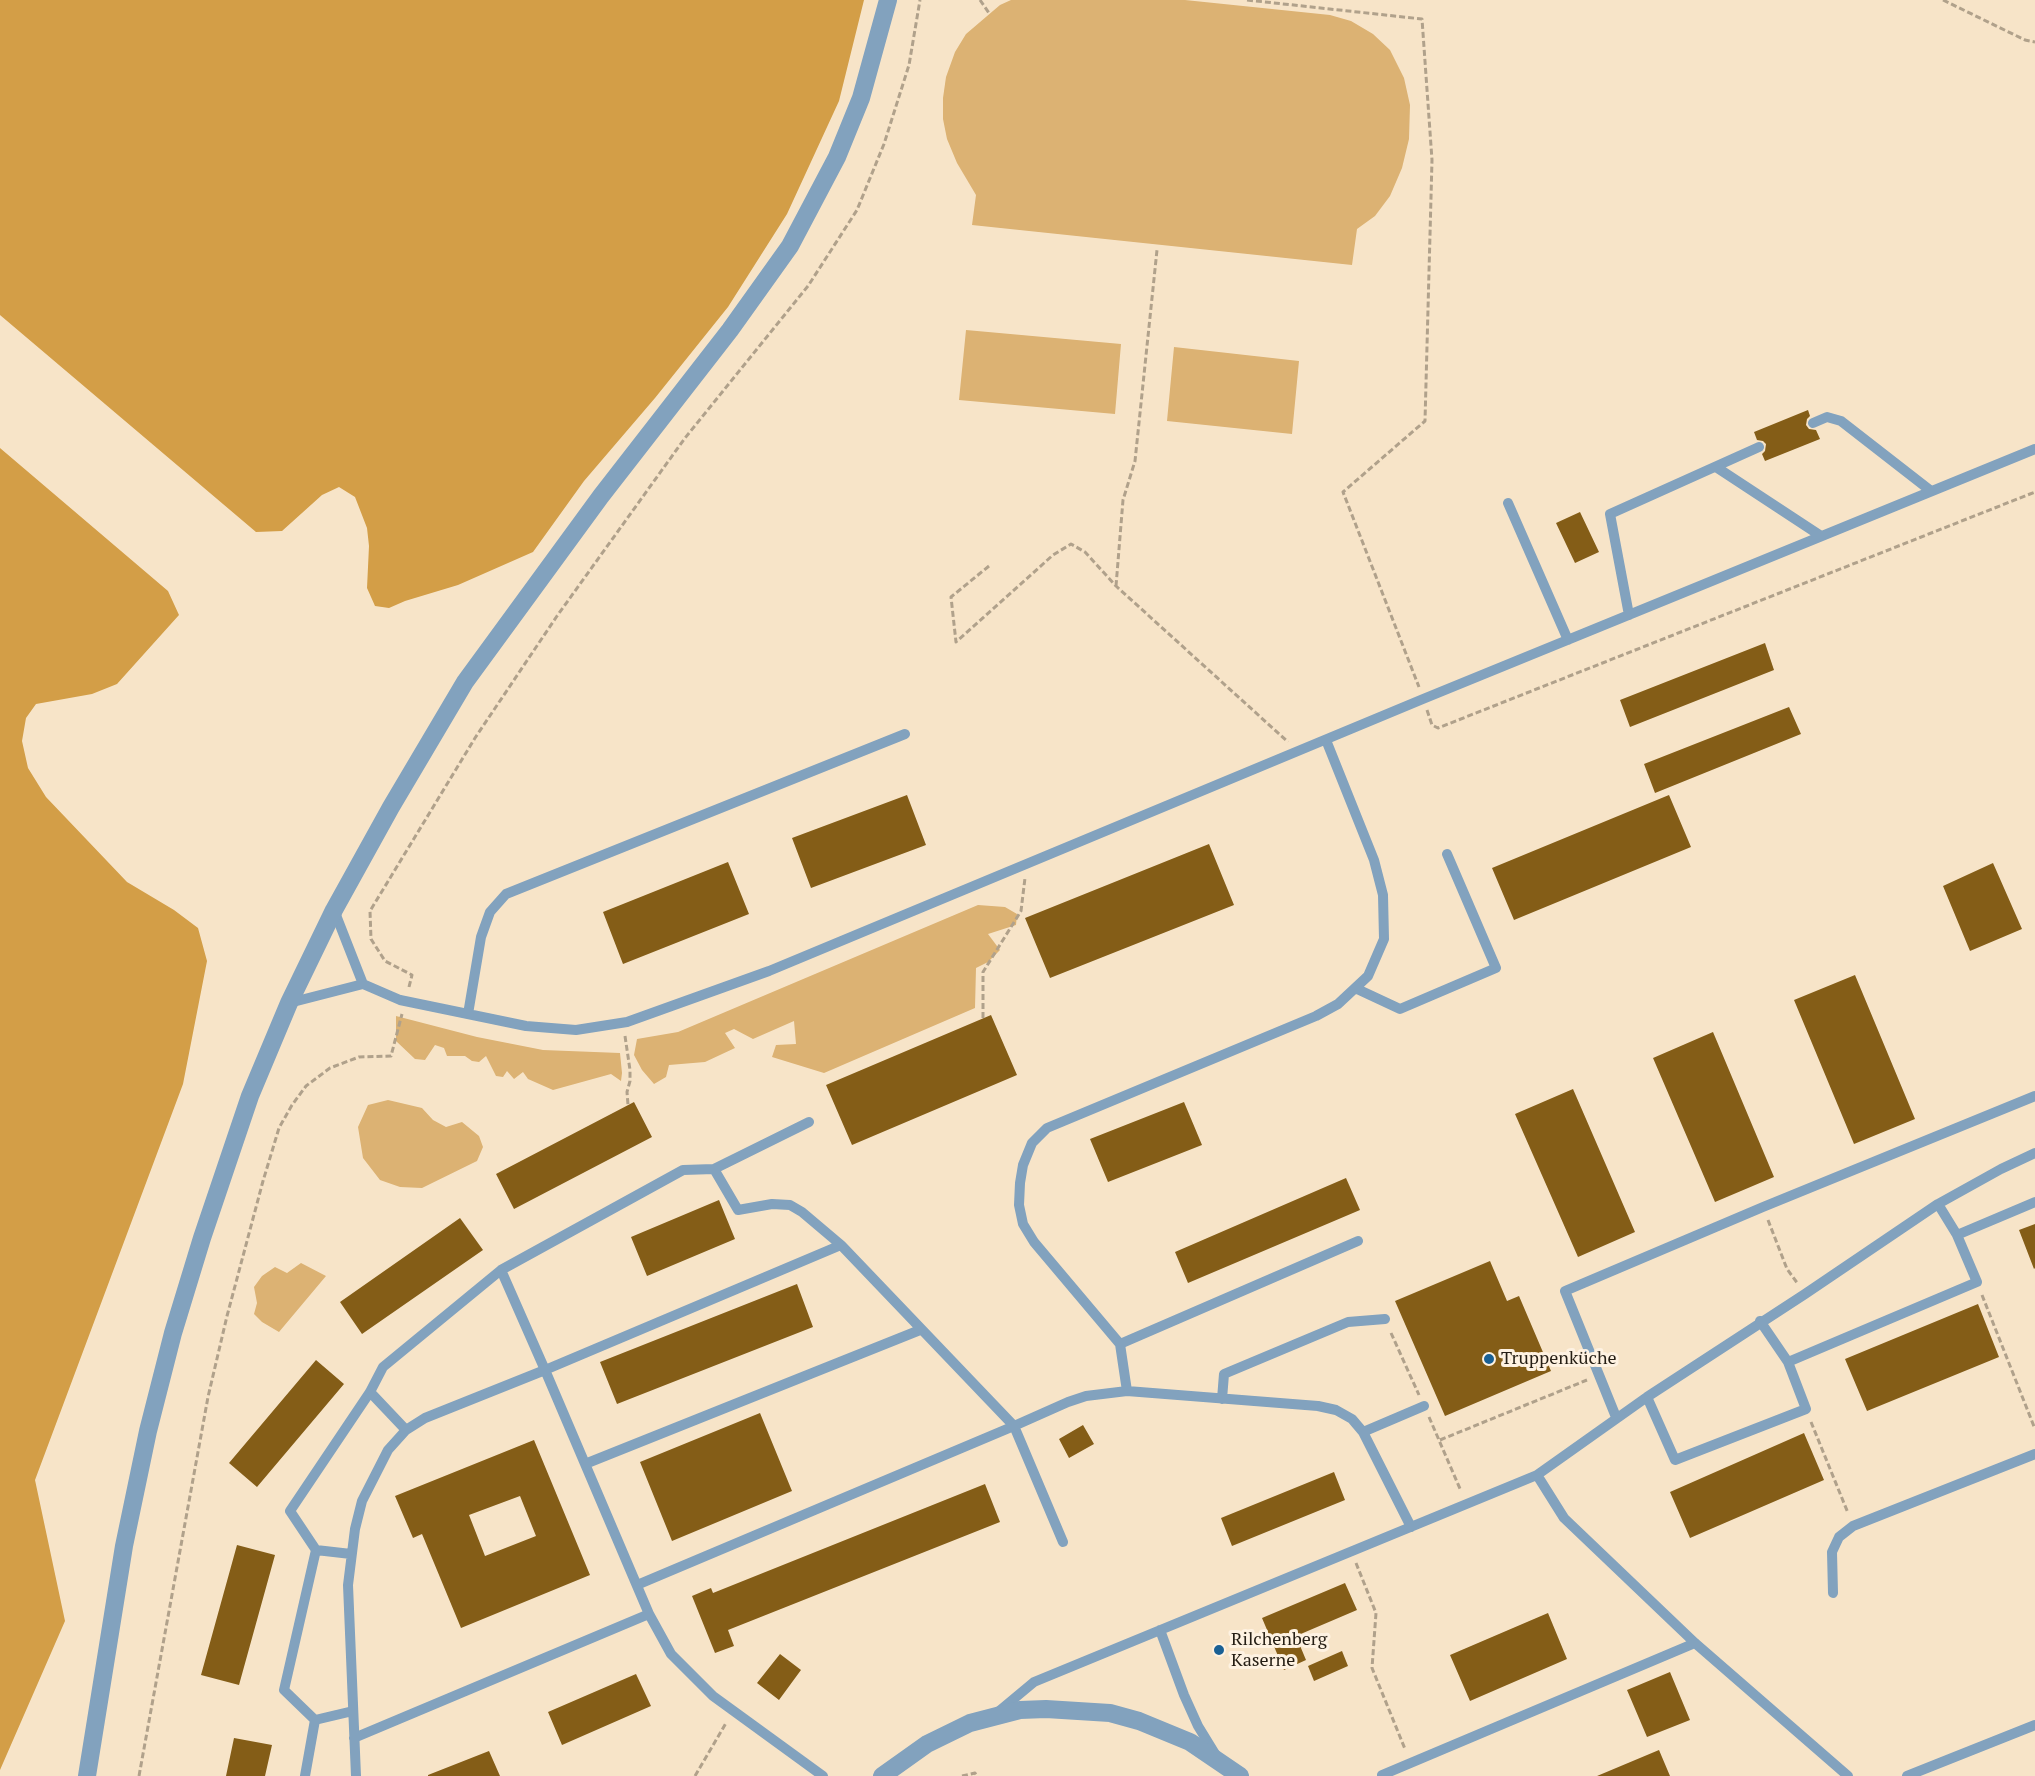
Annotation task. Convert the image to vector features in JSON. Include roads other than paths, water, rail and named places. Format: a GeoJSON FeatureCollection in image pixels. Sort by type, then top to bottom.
{"type":"FeatureCollection","features":[{"type":"Feature","properties":{"kind":"street"},"geometry":{"type":"LineString","coordinates":[[87,1776],[124,1546],[148,1431],[173,1333],[250,1096],[289,1003],[334,910],[391,807],[465,682],[601,496],[736,322],[790,246],[837,158],[861,98],[888,0]]}},
{"type":"Feature","properties":{"kind":"street"},"geometry":{"type":"LineString","coordinates":[[882,1776],[927,1744],[970,1723],[1020,1710],[1046,1709],[1110,1713],[1167,1731],[1190,1742],[1240,1776]]}},
{"type":"Feature","properties":{"kind":"lane"},"geometry":{"type":"LineString","coordinates":[[1813,423],[1827,417],[1841,421],[1931,491]]}},
{"type":"Feature","properties":{"kind":"lane"},"geometry":{"type":"LineString","coordinates":[[1629,615],[1610,514],[1760,447]]}},
{"type":"Feature","properties":{"kind":"lane"},"geometry":{"type":"LineString","coordinates":[[289,1003],[363,984],[405,1001],[525,1026],[576,1030],[622,1023],[769,971],[1568,639],[2035,449]]}},
{"type":"Feature","properties":{"kind":"lane"},"geometry":{"type":"LineString","coordinates":[[1716,467],[1821,536]]}},
{"type":"Feature","properties":{"kind":"lane"},"geometry":{"type":"LineString","coordinates":[[1508,503],[1568,639]]}},
{"type":"Feature","properties":{"kind":"lane"},"geometry":{"type":"LineString","coordinates":[[468,1014],[481,937],[490,912],[506,894],[905,734]]}},
{"type":"Feature","properties":{"kind":"lane"},"geometry":{"type":"LineString","coordinates":[[1127,1392],[1120,1344],[1034,1242],[1023,1224],[1019,1205],[1023,1165],[1032,1143],[1047,1128],[1316,1016],[1338,1004],[1368,976],[1384,939],[1383,895],[1374,860],[1326,740]]}},
{"type":"Feature","properties":{"kind":"lane"},"geometry":{"type":"LineString","coordinates":[[1355,988],[1400,1009],[1496,969],[1447,854]]}},
{"type":"Feature","properties":{"kind":"lane"},"geometry":{"type":"LineString","coordinates":[[334,910],[363,984]]}},
{"type":"Feature","properties":{"kind":"lane"},"geometry":{"type":"LineString","coordinates":[[1616,1418],[1564,1291],[2035,1096]]}},
{"type":"Feature","properties":{"kind":"lane"},"geometry":{"type":"LineString","coordinates":[[315,1720],[284,1690],[316,1550],[290,1511],[369,1392],[383,1367],[501,1270],[683,1170],[714,1169],[809,1122]]}},
{"type":"Feature","properties":{"kind":"lane"},"geometry":{"type":"LineString","coordinates":[[994,1715],[1034,1682],[1537,1475],[1616,1418],[1760,1321],[1805,1294],[1938,1203],[2035,1153]]}},
{"type":"Feature","properties":{"kind":"lane"},"geometry":{"type":"LineString","coordinates":[[714,1169],[738,1210],[772,1204],[790,1204],[841,1245],[1014,1426],[1063,1542]]}},
{"type":"Feature","properties":{"kind":"lane"},"geometry":{"type":"LineString","coordinates":[[1958,1234],[2035,1202]]}},
{"type":"Feature","properties":{"kind":"lane"},"geometry":{"type":"LineString","coordinates":[[1788,1362],[1977,1282],[1958,1234],[1938,1203]]}},
{"type":"Feature","properties":{"kind":"lane"},"geometry":{"type":"LineString","coordinates":[[1120,1344],[1358,1241]]}},
{"type":"Feature","properties":{"kind":"lane"},"geometry":{"type":"LineString","coordinates":[[356,1776],[348,1584],[351,1554],[362,1502],[388,1450],[406,1430],[425,1418],[545,1371],[841,1245]]}},
{"type":"Feature","properties":{"kind":"lane"},"geometry":{"type":"LineString","coordinates":[[501,1270],[649,1614],[670,1654],[713,1696],[823,1776]]}},
{"type":"Feature","properties":{"kind":"lane"},"geometry":{"type":"LineString","coordinates":[[1222,1399],[1224,1374],[1348,1322],[1384,1319]]}},
{"type":"Feature","properties":{"kind":"lane"},"geometry":{"type":"LineString","coordinates":[[1647,1397],[1675,1460],[1806,1409],[1788,1362],[1760,1321]]}},
{"type":"Feature","properties":{"kind":"lane"},"geometry":{"type":"LineString","coordinates":[[585,1464],[920,1330]]}},
{"type":"Feature","properties":{"kind":"lane"},"geometry":{"type":"LineString","coordinates":[[369,1392],[406,1430]]}},
{"type":"Feature","properties":{"kind":"lane"},"geometry":{"type":"LineString","coordinates":[[637,1585],[1068,1402],[1086,1396],[1127,1392],[1318,1406],[1336,1410],[1352,1419],[1363,1432],[1411,1527]]}},
{"type":"Feature","properties":{"kind":"lane"},"geometry":{"type":"LineString","coordinates":[[1363,1432],[1424,1406]]}},
{"type":"Feature","properties":{"kind":"lane"},"geometry":{"type":"LineString","coordinates":[[1833,1593],[1832,1552],[1839,1537],[1853,1526],[2035,1454]]}},
{"type":"Feature","properties":{"kind":"lane"},"geometry":{"type":"LineString","coordinates":[[1537,1475],[1564,1518],[1834,1771],[1848,1776]]}},
{"type":"Feature","properties":{"kind":"lane"},"geometry":{"type":"LineString","coordinates":[[316,1550],[351,1554]]}},
{"type":"Feature","properties":{"kind":"lane"},"geometry":{"type":"LineString","coordinates":[[354,1738],[649,1614]]}},
{"type":"Feature","properties":{"kind":"lane"},"geometry":{"type":"LineString","coordinates":[[1160,1630],[1198,1726],[1220,1762]]}},
{"type":"Feature","properties":{"kind":"lane"},"geometry":{"type":"LineString","coordinates":[[1382,1774],[1695,1642]]}},
{"type":"Feature","properties":{"kind":"lane"},"geometry":{"type":"LineString","coordinates":[[315,1720],[353,1711]]}},
{"type":"Feature","properties":{"kind":"lane"},"geometry":{"type":"LineString","coordinates":[[305,1776],[315,1720]]}},
{"type":"Feature","properties":{"kind":"lane"},"geometry":{"type":"LineString","coordinates":[[1907,1776],[2035,1725]]}},
{"type":"Feature","properties":{"kind":"place","name":"Truppenküche"},"geometry":{"type":"Point","coordinates":[1489,1359]}},
{"type":"Feature","properties":{"kind":"place","name":"Rilchenberg Kaserne"},"geometry":{"type":"Point","coordinates":[1219,1650]}}]}
